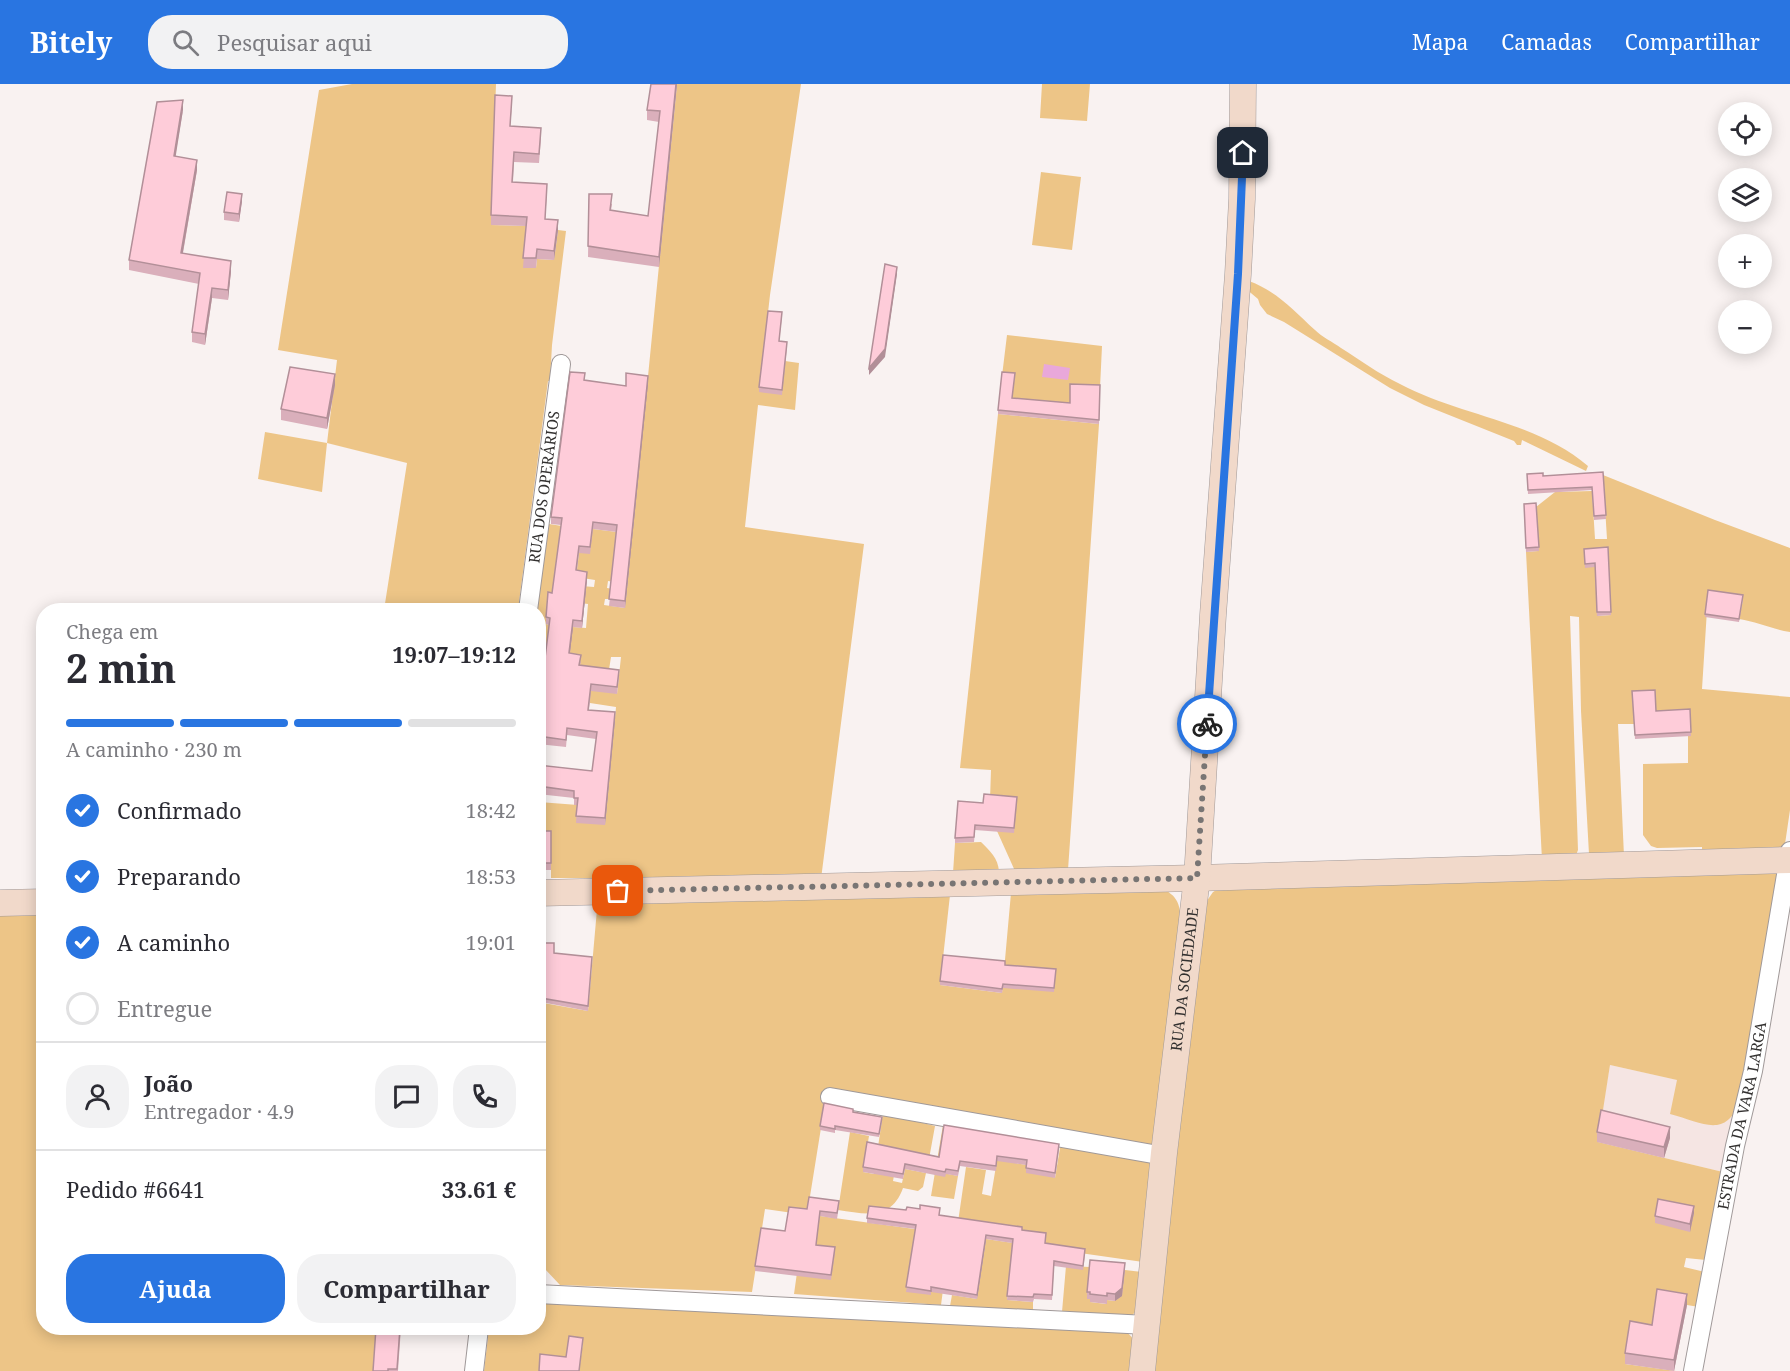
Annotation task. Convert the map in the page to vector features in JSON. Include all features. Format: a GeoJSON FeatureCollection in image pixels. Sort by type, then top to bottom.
{"type":"FeatureCollection","features":[{"type":"Feature","properties":{"kind":"main road","name":"RUA DA SOCIEDADE"},"geometry":{"type":"LineString","coordinates":[[1142,1371],[1164,1156],[1197,878],[1213,615],[1238,274],[1242,199],[1243,84]]}},
{"type":"Feature","properties":{"kind":"main road"},"geometry":{"type":"LineString","coordinates":[[546,893],[1197,878],[1790,857]]}},
{"type":"Feature","properties":{"kind":"main road"},"geometry":{"type":"LineString","coordinates":[[0,903],[36,902]]}},
{"type":"Feature","properties":{"kind":"street","name":"RUA DOS OPERÁRIOS"},"geometry":{"type":"LineString","coordinates":[[529,603],[561,364]]}},
{"type":"Feature","properties":{"kind":"street","name":"ESTRADA DA VARA LARGA"},"geometry":{"type":"LineString","coordinates":[[1693,1371],[1735,1146],[1752,1071],[1790,857]]}},
{"type":"Feature","properties":{"kind":"street"},"geometry":{"type":"LineString","coordinates":[[830,1097],[1164,1156]]}},
{"type":"Feature","properties":{"kind":"street"},"geometry":{"type":"LineString","coordinates":[[546,1294],[1147,1325]]}},
{"type":"Feature","properties":{"kind":"street"},"geometry":{"type":"LineString","coordinates":[[474,1371],[478,1335]]}},
{"type":"Feature","properties":{"kind":"shaded area"},"geometry":{"type":"Polygon","coordinates":[[[352,84],[496,84],[491,225],[527,226],[524,268],[536,268],[537,259],[554,260],[558,230],[566,231],[552,345],[550,381],[548,381],[519,603],[385,603],[407,463],[327,443],[337,360],[278,350],[319,90],[352,84]]]}},
{"type":"Feature","properties":{"kind":"shaded area"},"geometry":{"type":"Polygon","coordinates":[[[677,84],[801,84],[770,295],[759,392],[785,361],[799,363],[795,410],[758,405],[745,527],[864,544],[821,879],[551,878],[551,870],[546,857],[546,803],[578,805],[605,825],[616,707],[590,703],[579,677],[617,694],[621,657],[611,657],[608,676],[560,659],[573,627],[586,628],[588,604],[549,599],[546,624],[546,603],[538,603],[549,524],[562,526],[568,585],[594,587],[595,580],[576,577],[579,553],[593,529],[617,532],[621,583],[608,581],[607,588],[613,589],[612,599],[605,599],[604,605],[625,608],[677,84]]]}},
{"type":"Feature","properties":{"kind":"shaded area"},"geometry":{"type":"Polygon","coordinates":[[[1042,84],[1090,84],[1087,121],[1040,118],[1042,84]]]}},
{"type":"Feature","properties":{"kind":"shaded area"},"geometry":{"type":"Polygon","coordinates":[[[1041,172],[1081,177],[1072,250],[1032,245],[1041,172]]]}},
{"type":"Feature","properties":{"kind":"shaded area"},"geometry":{"type":"Polygon","coordinates":[[[1249,281],[1277,296],[1321,335],[1385,376],[1423,395],[1545,439],[1588,466],[1586,471],[1522,440],[1521,445],[1517,445],[1514,441],[1424,405],[1390,388],[1284,322],[1267,314],[1258,299],[1245,288],[1249,281]]]}},
{"type":"Feature","properties":{"kind":"shaded area"},"geometry":{"type":"Polygon","coordinates":[[[1007,335],[1102,346],[1100,388],[1070,387],[1070,407],[1012,402],[1002,376],[1007,335]]]}},
{"type":"Feature","properties":{"kind":"shaded area"},"geometry":{"type":"Polygon","coordinates":[[[1044,364],[1070,368],[1068,380],[1042,377],[1044,364]]]}},
{"type":"Feature","properties":{"kind":"shaded area"},"geometry":{"type":"Polygon","coordinates":[[[998,414],[1099,424],[1068,870],[1015,871],[997,831],[990,800],[991,770],[960,768],[998,414]]]}},
{"type":"Feature","properties":{"kind":"shaded area"},"geometry":{"type":"Polygon","coordinates":[[[265,432],[327,443],[322,492],[258,479],[265,432]]]}},
{"type":"Feature","properties":{"kind":"shaded area"},"geometry":{"type":"Polygon","coordinates":[[[1603,475],[1790,548],[1790,632],[1739,619],[1743,600],[1708,594],[1702,689],[1790,697],[1790,810],[1785,844],[1776,853],[1702,856],[1702,847],[1657,848],[1651,846],[1643,835],[1643,764],[1688,763],[1688,736],[1691,735],[1634,724],[1618,724],[1624,856],[1589,854],[1581,711],[1579,617],[1570,616],[1578,850],[1576,855],[1542,860],[1526,552],[1538,551],[1536,507],[1555,492],[1592,491],[1595,539],[1607,539],[1603,475]],[[1608,551],[1595,567],[1598,616],[1611,615],[1608,551]]]}},
{"type":"Feature","properties":{"kind":"shaded area"},"geometry":{"type":"Polygon","coordinates":[[[546,624],[550,625],[546,657],[546,624]]]}},
{"type":"Feature","properties":{"kind":"shaded area"},"geometry":{"type":"Polygon","coordinates":[[[981,842],[995,858],[999,871],[953,873],[955,843],[981,842]]]}},
{"type":"Feature","properties":{"kind":"shaded area"},"geometry":{"type":"Polygon","coordinates":[[[1770,868],[1781,874],[1740,1101],[1734,1113],[1727,1121],[1711,1125],[1670,1114],[1677,1080],[1610,1065],[1598,1142],[1723,1172],[1706,1260],[1686,1258],[1684,1267],[1705,1272],[1699,1307],[1657,1300],[1652,1335],[1625,1364],[1676,1371],[1153,1371],[1204,905],[1213,892],[1229,883],[1770,868]]]}},
{"type":"Feature","properties":{"kind":"shaded area"},"geometry":{"type":"Polygon","coordinates":[[[1157,886],[1169,892],[1176,900],[1180,909],[1181,923],[1153,1150],[825,1103],[807,1215],[765,1209],[752,1292],[560,1285],[546,1270],[546,1003],[588,1011],[598,898],[950,895],[940,985],[1002,993],[1011,893],[1157,886]]]}},
{"type":"Feature","properties":{"kind":"shaded area"},"geometry":{"type":"Polygon","coordinates":[[[36,911],[36,1335],[376,1335],[373,1371],[0,1371],[0,913],[36,911]]]}},
{"type":"Feature","properties":{"kind":"shaded area"},"geometry":{"type":"Polygon","coordinates":[[[1610,1065],[1678,1080],[1671,1114],[1735,1114],[1723,1172],[1597,1142],[1610,1065]]]}},
{"type":"Feature","properties":{"kind":"shaded area"},"geometry":{"type":"Polygon","coordinates":[[[883,1113],[935,1126],[929,1159],[898,1153],[893,1181],[902,1183],[905,1169],[926,1173],[923,1187],[918,1191],[903,1188],[898,1199],[885,1211],[858,1213],[838,1210],[850,1132],[869,1136],[863,1172],[874,1174],[883,1113]]]}},
{"type":"Feature","properties":{"kind":"shaded area"},"geometry":{"type":"Polygon","coordinates":[[[943,1125],[965,1129],[938,1172],[958,1176],[954,1199],[931,1196],[943,1125]]]}},
{"type":"Feature","properties":{"kind":"shaded area"},"geometry":{"type":"Polygon","coordinates":[[[1061,1142],[1151,1162],[1143,1262],[1045,1248],[1022,1234],[1022,1229],[958,1222],[966,1167],[986,1170],[982,1194],[991,1196],[997,1160],[1027,1165],[1055,1178],[1061,1142]]]}},
{"type":"Feature","properties":{"kind":"shaded area"},"geometry":{"type":"Polygon","coordinates":[[[820,1216],[936,1232],[948,1252],[941,1305],[794,1294],[803,1230],[820,1216]]]}},
{"type":"Feature","properties":{"kind":"shaded area"},"geometry":{"type":"Polygon","coordinates":[[[986,1239],[1013,1243],[1007,1300],[1033,1302],[1033,1311],[950,1306],[952,1295],[977,1299],[986,1239]]]}},
{"type":"Feature","properties":{"kind":"shaded area"},"geometry":{"type":"Polygon","coordinates":[[[1066,1266],[1090,1267],[1090,1302],[1106,1304],[1107,1300],[1115,1301],[1125,1270],[1142,1272],[1138,1310],[1131,1316],[1062,1312],[1066,1266]]]}},
{"type":"Feature","properties":{"kind":"shaded area"},"geometry":{"type":"Polygon","coordinates":[[[546,1301],[1126,1332],[1134,1340],[1136,1355],[1134,1371],[579,1371],[583,1342],[566,1360],[539,1371],[484,1371],[488,1335],[546,1335],[546,1301]]]}},
{"type":"Feature","properties":{"kind":"building"},"geometry":{"type":"Polygon","coordinates":[[[651,84],[676,84],[659,257],[588,246],[589,194],[612,194],[610,210],[648,216],[660,111],[647,110],[651,84]]]}},
{"type":"Feature","properties":{"kind":"building"},"geometry":{"type":"Polygon","coordinates":[[[495,95],[512,96],[510,126],[541,128],[539,154],[514,152],[512,182],[547,184],[545,219],[558,220],[554,251],[537,249],[536,258],[523,258],[527,217],[491,215],[495,95]]]}},
{"type":"Feature","properties":{"kind":"building"},"geometry":{"type":"Polygon","coordinates":[[[183,100],[174,156],[197,160],[181,253],[231,261],[228,290],[212,288],[205,334],[192,332],[200,273],[129,260],[157,102],[183,100]]]}},
{"type":"Feature","properties":{"kind":"building"},"geometry":{"type":"Polygon","coordinates":[[[227,192],[242,194],[239,214],[224,212],[227,192]]]}},
{"type":"Feature","properties":{"kind":"building"},"geometry":{"type":"Polygon","coordinates":[[[885,264],[897,267],[885,349],[869,368],[885,264]]]}},
{"type":"Feature","properties":{"kind":"building"},"geometry":{"type":"Polygon","coordinates":[[[768,311],[782,312],[779,341],[787,342],[782,390],[759,387],[768,311]]]}},
{"type":"Feature","properties":{"kind":"building"},"geometry":{"type":"Polygon","coordinates":[[[290,367],[335,374],[327,418],[281,409],[290,367]]]}},
{"type":"Feature","properties":{"kind":"building"},"geometry":{"type":"Polygon","coordinates":[[[570,372],[585,373],[584,380],[626,386],[626,373],[648,376],[625,601],[609,599],[617,525],[593,522],[590,547],[579,546],[576,570],[587,572],[582,621],[573,620],[569,653],[581,655],[579,665],[619,670],[617,687],[591,684],[588,710],[615,712],[605,818],[576,816],[578,798],[574,798],[574,791],[546,787],[546,766],[592,771],[597,732],[567,728],[566,740],[546,737],[546,650],[550,618],[546,617],[548,592],[552,593],[562,518],[551,517],[570,372]]]}},
{"type":"Feature","properties":{"kind":"building"},"geometry":{"type":"Polygon","coordinates":[[[1002,372],[1015,373],[1012,398],[1070,403],[1070,384],[1100,385],[1099,420],[998,410],[1002,372]]]}},
{"type":"Feature","properties":{"kind":"building"},"geometry":{"type":"Polygon","coordinates":[[[1603,472],[1606,515],[1594,516],[1592,487],[1528,490],[1527,474],[1543,473],[1543,476],[1603,472]]]}},
{"type":"Feature","properties":{"kind":"building"},"geometry":{"type":"Polygon","coordinates":[[[1536,503],[1539,547],[1526,548],[1524,504],[1536,503]]]}},
{"type":"Feature","properties":{"kind":"building"},"geometry":{"type":"Polygon","coordinates":[[[1608,547],[1611,612],[1597,612],[1595,563],[1585,564],[1584,549],[1608,547]]]}},
{"type":"Feature","properties":{"kind":"building"},"geometry":{"type":"Polygon","coordinates":[[[1708,590],[1743,595],[1739,619],[1705,614],[1708,590]]]}},
{"type":"Feature","properties":{"kind":"building"},"geometry":{"type":"Polygon","coordinates":[[[1655,690],[1656,711],[1690,709],[1691,732],[1635,735],[1632,691],[1655,690]]]}},
{"type":"Feature","properties":{"kind":"building"},"geometry":{"type":"Polygon","coordinates":[[[984,794],[1017,797],[1014,828],[975,825],[974,837],[955,838],[958,801],[983,803],[984,794]]]}},
{"type":"Feature","properties":{"kind":"building"},"geometry":{"type":"Polygon","coordinates":[[[546,831],[551,831],[551,863],[546,863],[546,831]]]}},
{"type":"Feature","properties":{"kind":"building"},"geometry":{"type":"Polygon","coordinates":[[[546,943],[554,943],[554,953],[592,957],[588,1006],[546,999],[546,943]]]}},
{"type":"Feature","properties":{"kind":"building"},"geometry":{"type":"Polygon","coordinates":[[[943,955],[1005,961],[1005,965],[1056,969],[1054,988],[1003,984],[1002,989],[940,981],[943,955]]]}},
{"type":"Feature","properties":{"kind":"building"},"geometry":{"type":"Polygon","coordinates":[[[824,1103],[853,1109],[853,1112],[882,1117],[879,1134],[835,1126],[835,1129],[820,1126],[824,1103]]]}},
{"type":"Feature","properties":{"kind":"building"},"geometry":{"type":"Polygon","coordinates":[[[1601,1110],[1670,1127],[1664,1147],[1597,1132],[1601,1110]]]}},
{"type":"Feature","properties":{"kind":"building"},"geometry":{"type":"Polygon","coordinates":[[[944,1125],[1059,1144],[1055,1173],[1026,1168],[1027,1160],[997,1156],[996,1166],[960,1161],[958,1171],[946,1169],[945,1172],[905,1164],[903,1174],[863,1167],[867,1142],[939,1157],[944,1125]]]}},
{"type":"Feature","properties":{"kind":"building"},"geometry":{"type":"Polygon","coordinates":[[[809,1197],[839,1201],[837,1213],[820,1211],[816,1245],[835,1247],[831,1275],[755,1266],[761,1228],[785,1231],[789,1207],[807,1209],[809,1197]]]}},
{"type":"Feature","properties":{"kind":"building"},"geometry":{"type":"Polygon","coordinates":[[[1658,1199],[1694,1206],[1690,1224],[1655,1216],[1658,1199]]]}},
{"type":"Feature","properties":{"kind":"building"},"geometry":{"type":"Polygon","coordinates":[[[920,1205],[940,1208],[939,1215],[1022,1227],[1022,1230],[1046,1233],[1045,1243],[1085,1249],[1083,1266],[1054,1261],[1052,1295],[1007,1296],[1013,1239],[986,1235],[977,1295],[931,1287],[931,1291],[906,1287],[916,1225],[867,1218],[869,1206],[906,1210],[907,1207],[920,1209],[920,1205]]]}},
{"type":"Feature","properties":{"kind":"building"},"geometry":{"type":"Polygon","coordinates":[[[1090,1260],[1125,1263],[1122,1288],[1115,1294],[1107,1293],[1107,1296],[1087,1292],[1090,1260]]]}},
{"type":"Feature","properties":{"kind":"building"},"geometry":{"type":"Polygon","coordinates":[[[1657,1289],[1687,1294],[1674,1360],[1625,1353],[1630,1321],[1652,1325],[1657,1289]]]}},
{"type":"Feature","properties":{"kind":"building"},"geometry":{"type":"Polygon","coordinates":[[[376,1335],[399,1335],[397,1369],[373,1371],[376,1335]]]}},
{"type":"Feature","properties":{"kind":"building"},"geometry":{"type":"Polygon","coordinates":[[[569,1336],[583,1338],[579,1371],[539,1371],[540,1354],[566,1357],[569,1336]]]}},
{"type":"Feature","properties":{"kind":"way so far"},"geometry":{"type":"LineString","coordinates":[[618,891],[1197,878],[1207,724]]}},
{"type":"Feature","properties":{"kind":"route"},"geometry":{"type":"LineString","coordinates":[[1207,724],[1238,274],[1243,153]]}}]}
